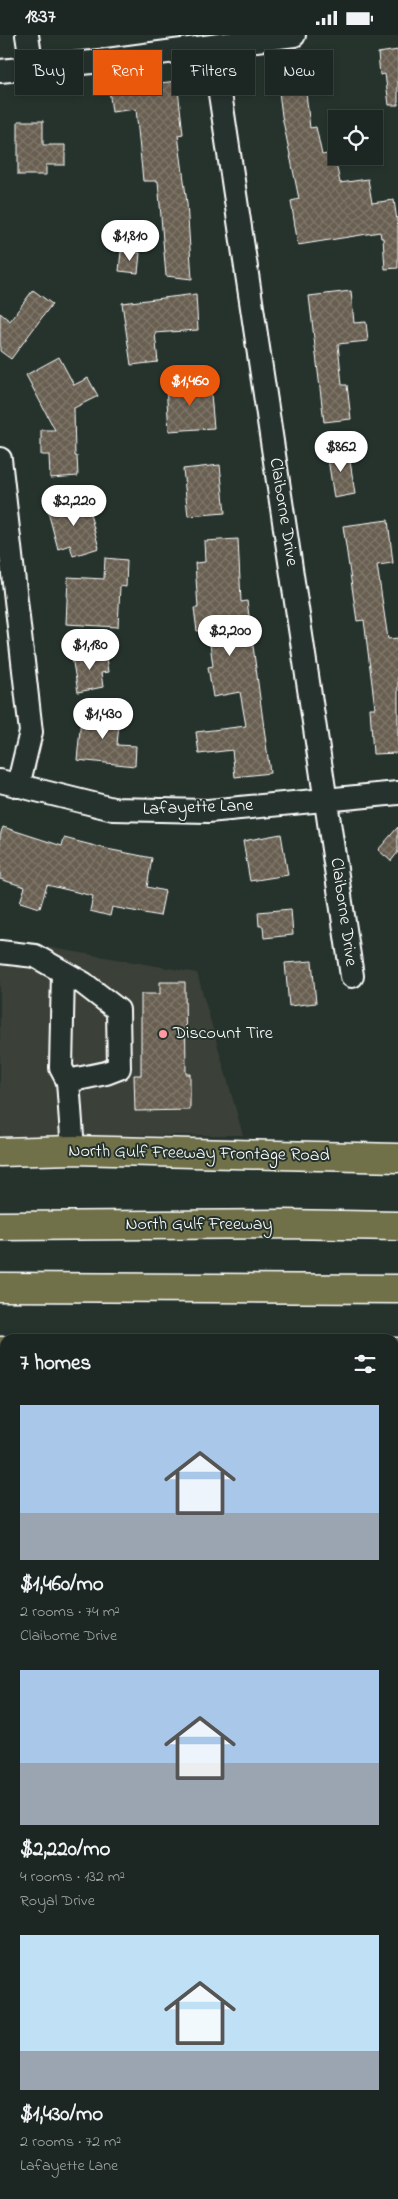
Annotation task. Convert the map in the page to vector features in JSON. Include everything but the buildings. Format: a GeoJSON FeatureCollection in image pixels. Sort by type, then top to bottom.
{"type":"FeatureCollection","features":[{"type":"Feature","properties":{"kind":"main road","name":"North Gulf Freeway Frontage Road"},"geometry":{"type":"LineString","coordinates":[[0,1152],[73,1150],[398,1158]]}},
{"type":"Feature","properties":{"kind":"main road","name":"North Gulf Freeway"},"geometry":{"type":"LineString","coordinates":[[0,1226],[273,1224],[398,1226]]}},
{"type":"Feature","properties":{"kind":"main road"},"geometry":{"type":"LineString","coordinates":[[0,1287],[398,1289]]}},
{"type":"Feature","properties":{"kind":"street"},"geometry":{"type":"LineString","coordinates":[[27,35],[29,50]]}},
{"type":"Feature","properties":{"kind":"street"},"geometry":{"type":"LineString","coordinates":[[83,59],[164,44],[213,47],[294,35]]}},
{"type":"Feature","properties":{"kind":"street","name":"Claiborne Drive"},"geometry":{"type":"LineString","coordinates":[[213,47],[352,976]]}},
{"type":"Feature","properties":{"kind":"street"},"geometry":{"type":"LineString","coordinates":[[0,71],[15,70]]}},
{"type":"Feature","properties":{"kind":"street"},"geometry":{"type":"LineString","coordinates":[[0,459],[30,732],[9,784]]}},
{"type":"Feature","properties":{"kind":"street","name":"Lafayette Lane"},"geometry":{"type":"LineString","coordinates":[[9,784],[114,809],[208,811],[398,793]]}},
{"type":"Feature","properties":{"kind":"street"},"geometry":{"type":"LineString","coordinates":[[0,951],[35,956],[83,983],[118,1010],[119,1068],[106,1073],[68,1081]]}},
{"type":"Feature","properties":{"kind":"street"},"geometry":{"type":"LineString","coordinates":[[63,972],[61,1068],[68,1081],[73,1150]]}},
{"type":"Feature","properties":{"kind":"shaded area"},"geometry":{"type":"Polygon","coordinates":[[[0,939],[197,973],[243,1135],[0,1136],[0,939]]]}},
{"type":"Feature","properties":{"kind":"place","name":"Discount Tire"},"geometry":{"type":"Point","coordinates":[163,1034]}}]}
